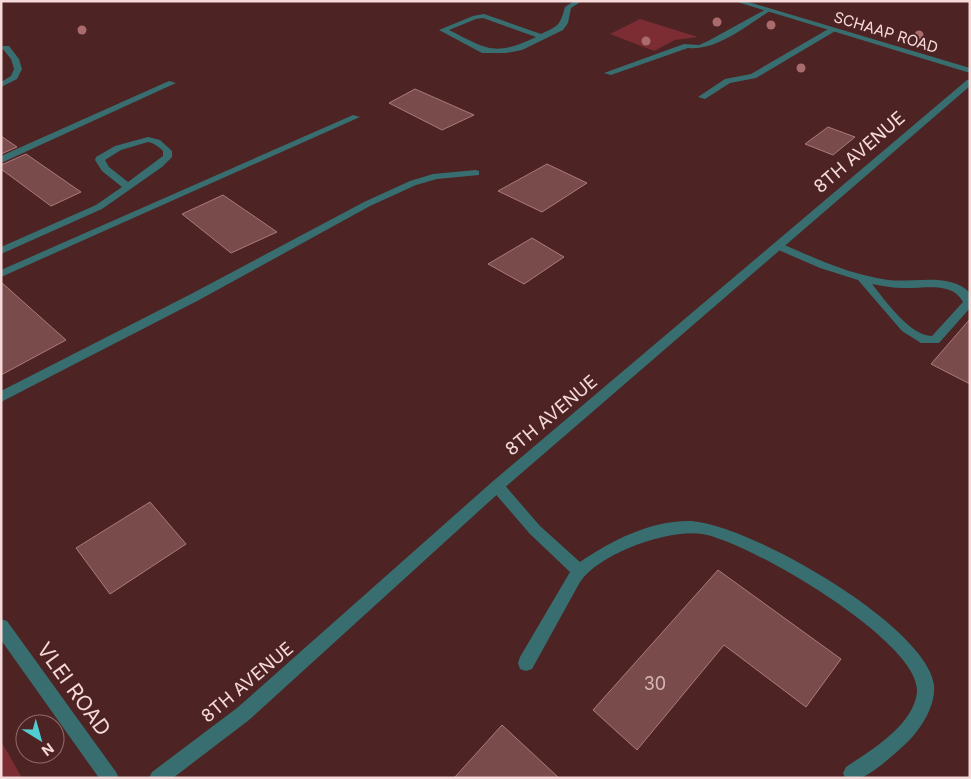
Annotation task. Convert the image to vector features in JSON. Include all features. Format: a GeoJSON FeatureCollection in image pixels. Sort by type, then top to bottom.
{"type":"FeatureCollection","features":[{"type":"Feature","properties":{"kind":"street"},"geometry":{"type":"LineString","coordinates":[[542,37],[484,16],[475,17],[443,30],[477,48],[491,52],[512,50],[542,37],[560,28],[564,24],[568,7],[579,1]]}},
{"type":"Feature","properties":{"kind":"street","name":"SCHAAP ROAD"},"geometry":{"type":"LineString","coordinates":[[738,1],[970,72]]}},
{"type":"Feature","properties":{"kind":"street"},"geometry":{"type":"LineString","coordinates":[[608,73],[680,48],[687,46],[700,47],[711,43],[768,10]]}},
{"type":"Feature","properties":{"kind":"street"},"geometry":{"type":"LineString","coordinates":[[702,97],[728,81],[753,76],[834,30]]}},
{"type":"Feature","properties":{"kind":"street"},"geometry":{"type":"LineString","coordinates":[[1,86],[14,78],[19,66],[6,48]]}},
{"type":"Feature","properties":{"kind":"street","name":"8TH AVENUE"},"geometry":{"type":"LineString","coordinates":[[158,778],[243,714],[496,486],[970,82]]}},
{"type":"Feature","properties":{"kind":"street"},"geometry":{"type":"LineString","coordinates":[[1,160],[172,83]]}},
{"type":"Feature","properties":{"kind":"street"},"geometry":{"type":"LineString","coordinates":[[1,274],[356,117]]}},
{"type":"Feature","properties":{"kind":"street"},"geometry":{"type":"LineString","coordinates":[[1,251],[99,207],[128,187],[159,165],[168,157],[168,151],[154,140],[148,139],[103,155],[100,160],[106,169],[128,187]]}},
{"type":"Feature","properties":{"kind":"street"},"geometry":{"type":"LineString","coordinates":[[1,397],[367,204],[413,183],[436,176],[476,173]]}},
{"type":"Feature","properties":{"kind":"street"},"geometry":{"type":"LineString","coordinates":[[778,246],[863,280],[904,285],[949,286],[962,292],[970,302],[935,340],[924,340],[909,332],[863,280]]}},
{"type":"Feature","properties":{"kind":"street"},"geometry":{"type":"LineString","coordinates":[[496,486],[535,530],[579,572]]}},
{"type":"Feature","properties":{"kind":"street"},"geometry":{"type":"LineString","coordinates":[[526,663],[579,572],[629,542],[652,532],[684,526],[706,529],[736,538],[759,548],[839,595],[876,622],[899,643],[914,662],[925,681],[925,697],[914,720],[893,746],[852,773]]}},
{"type":"Feature","properties":{"kind":"street","name":"VLEI ROAD"},"geometry":{"type":"LineString","coordinates":[[1,626],[110,778]]}},
{"type":"Feature","properties":{"kind":"shaded area"},"geometry":{"type":"Polygon","coordinates":[[[640,19],[698,37],[675,40],[654,51],[610,34],[640,19]]]}},
{"type":"Feature","properties":{"kind":"shaded area"},"geometry":{"type":"Polygon","coordinates":[[[1,741],[22,778],[1,778],[1,741]]]}},
{"type":"Feature","properties":{"kind":"building"},"geometry":{"type":"Polygon","coordinates":[[[415,89],[474,115],[442,130],[389,103],[415,89]]]}},
{"type":"Feature","properties":{"kind":"building"},"geometry":{"type":"Polygon","coordinates":[[[828,127],[855,137],[833,155],[805,144],[828,127]]]}},
{"type":"Feature","properties":{"kind":"building"},"geometry":{"type":"Polygon","coordinates":[[[1,136],[17,147],[1,154],[1,136]]]}},
{"type":"Feature","properties":{"kind":"building"},"geometry":{"type":"Polygon","coordinates":[[[26,154],[81,192],[51,206],[1,169],[1,165],[26,154]]]}},
{"type":"Feature","properties":{"kind":"building"},"geometry":{"type":"Polygon","coordinates":[[[547,164],[587,183],[542,212],[498,191],[547,164]]]}},
{"type":"Feature","properties":{"kind":"building"},"geometry":{"type":"Polygon","coordinates":[[[223,195],[277,232],[231,253],[182,214],[223,195]]]}},
{"type":"Feature","properties":{"kind":"building"},"geometry":{"type":"Polygon","coordinates":[[[532,238],[564,257],[524,284],[488,264],[532,238]]]}},
{"type":"Feature","properties":{"kind":"building"},"geometry":{"type":"Polygon","coordinates":[[[1,282],[66,340],[1,375],[1,282]]]}},
{"type":"Feature","properties":{"kind":"building"},"geometry":{"type":"Polygon","coordinates":[[[970,319],[970,384],[931,364],[970,319]]]}},
{"type":"Feature","properties":{"kind":"building"},"geometry":{"type":"Polygon","coordinates":[[[150,502],[186,544],[110,594],[76,548],[150,502]]]}},
{"type":"Feature","properties":{"kind":"building"},"geometry":{"type":"Polygon","coordinates":[[[718,570],[841,659],[806,707],[724,645],[637,750],[593,710],[718,570]]]}},
{"type":"Feature","properties":{"kind":"building"},"geometry":{"type":"Polygon","coordinates":[[[502,725],[559,778],[454,778],[502,725]]]}}]}
